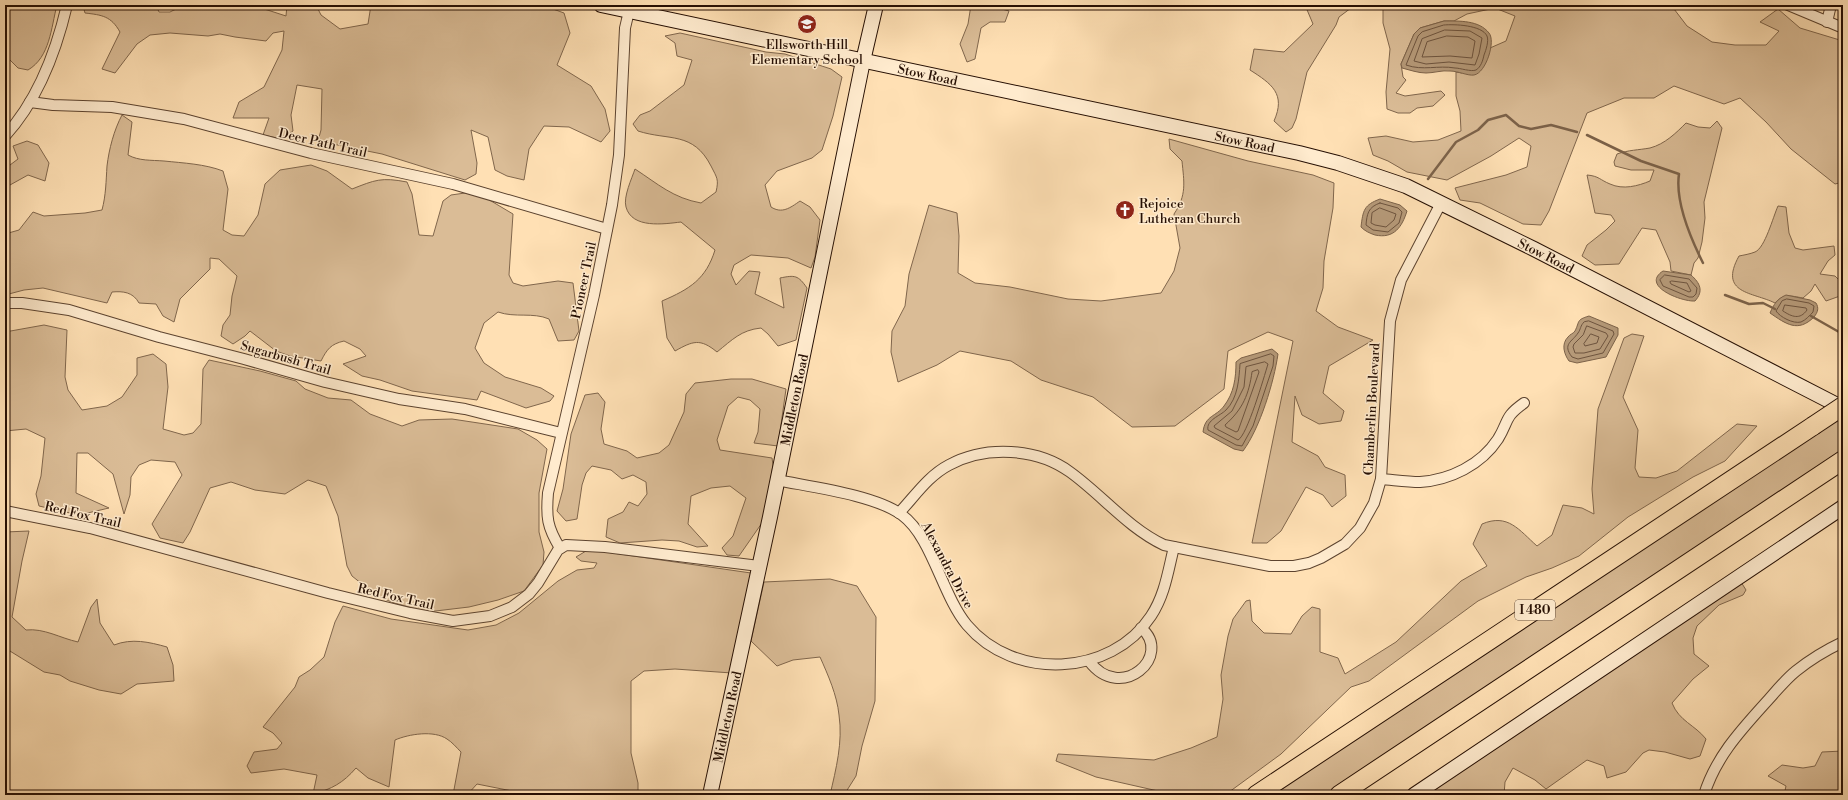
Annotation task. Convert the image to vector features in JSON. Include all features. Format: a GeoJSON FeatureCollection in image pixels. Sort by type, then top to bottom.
{"type":"FeatureCollection","features":[{"type":"Feature","properties":{"kind":"highway","name":"I 480"},"geometry":{"type":"LineString","coordinates":[[1256,795],[1813,426],[1838,405]]}},
{"type":"Feature","properties":{"kind":"highway"},"geometry":{"type":"LineString","coordinates":[[1339,795],[1843,460]]}},
{"type":"Feature","properties":{"kind":"street"},"geometry":{"type":"LineString","coordinates":[[5,136],[30,102],[48,66],[58,39],[67,5]]}},
{"type":"Feature","properties":{"kind":"street","name":"Stow Road"},"geometry":{"type":"LineString","coordinates":[[601,5],[1305,154],[1383,177],[1441,203],[1838,405]]}},
{"type":"Feature","properties":{"kind":"street","name":"Middleton Road"},"geometry":{"type":"LineString","coordinates":[[710,795],[777,480],[863,61],[876,5]]}},
{"type":"Feature","properties":{"kind":"street"},"geometry":{"type":"LineString","coordinates":[[1788,5],[1843,28]]}},
{"type":"Feature","properties":{"kind":"street"},"geometry":{"type":"LineString","coordinates":[[1827,22],[1831,5]]}},
{"type":"Feature","properties":{"kind":"street","name":"Pioneer Trail"},"geometry":{"type":"LineString","coordinates":[[560,548],[550,528],[546,515],[548,493],[594,295],[607,228],[619,155],[625,28],[629,11]]}},
{"type":"Feature","properties":{"kind":"street","name":"Deer Path Trail"},"geometry":{"type":"LineString","coordinates":[[30,102],[53,105],[112,107],[184,119],[311,153],[453,184],[607,228]]}},
{"type":"Feature","properties":{"kind":"street","name":"Chamberlin Boulevard"},"geometry":{"type":"LineString","coordinates":[[899,513],[924,484],[948,465],[964,458],[976,455],[1018,452],[1043,457],[1064,468],[1148,537],[1164,545],[1270,566],[1294,566],[1309,563],[1321,558],[1345,544],[1360,528],[1374,503],[1381,479],[1390,321],[1401,280],[1441,203]]}},
{"type":"Feature","properties":{"kind":"street","name":"Sugarbush Trail"},"geometry":{"type":"LineString","coordinates":[[5,303],[22,303],[68,310],[159,337],[325,382],[399,399],[464,409],[561,432]]}},
{"type":"Feature","properties":{"kind":"street"},"geometry":{"type":"LineString","coordinates":[[1381,479],[1419,482],[1440,479],[1460,472],[1477,461],[1490,449],[1498,439],[1512,411],[1524,403]]}},
{"type":"Feature","properties":{"kind":"street","name":"Alexandra Drive"},"geometry":{"type":"LineString","coordinates":[[777,480],[870,500],[899,513],[919,533],[960,615],[976,634],[987,643],[1013,658],[1028,662],[1055,665],[1089,661],[1110,652],[1125,642],[1141,628],[1151,616],[1163,593],[1174,547]]}},
{"type":"Feature","properties":{"kind":"street"},"geometry":{"type":"LineString","coordinates":[[1414,795],[1843,507]]}},
{"type":"Feature","properties":{"kind":"street","name":"Red Fox Trail"},"geometry":{"type":"LineString","coordinates":[[5,511],[90,528],[328,593],[410,613],[453,621],[490,616],[512,607],[529,594],[538,583],[560,548]]}},
{"type":"Feature","properties":{"kind":"street"},"geometry":{"type":"LineString","coordinates":[[560,548],[566,545],[606,546],[759,566]]}},
{"type":"Feature","properties":{"kind":"street"},"geometry":{"type":"LineString","coordinates":[[1089,661],[1106,677],[1124,678],[1134,675],[1143,669],[1149,660],[1151,641],[1148,634],[1141,628]]}},
{"type":"Feature","properties":{"kind":"street"},"geometry":{"type":"LineString","coordinates":[[1704,795],[1710,778],[1723,754],[1745,725],[1794,672],[1825,651],[1843,642]]}},
{"type":"Feature","properties":{"kind":"shaded area"},"geometry":{"type":"Polygon","coordinates":[[[5,5],[57,5],[45,50],[41,58],[28,70],[18,68],[5,55],[5,5]]]}},
{"type":"Feature","properties":{"kind":"shaded area"},"geometry":{"type":"Polygon","coordinates":[[[156,5],[159,12],[170,12],[184,5],[252,5],[286,16],[287,5],[316,5],[321,15],[340,29],[368,24],[371,5],[542,5],[564,13],[570,33],[557,65],[591,86],[605,109],[610,131],[601,142],[569,127],[544,126],[529,149],[524,180],[507,176],[495,170],[488,137],[471,130],[477,163],[476,174],[465,180],[382,154],[318,141],[321,130],[322,89],[297,85],[291,115],[293,131],[282,139],[263,135],[269,118],[233,118],[239,102],[264,87],[282,50],[284,31],[273,33],[266,41],[220,34],[208,36],[170,33],[150,35],[137,44],[115,73],[102,69],[120,32],[117,27],[106,17],[85,13],[83,6],[156,5]]]}},
{"type":"Feature","properties":{"kind":"shaded area"},"geometry":{"type":"Polygon","coordinates":[[[971,5],[995,5],[995,7],[1009,11],[1005,22],[990,22],[981,28],[975,59],[967,62],[960,44],[968,24],[971,5]]]}},
{"type":"Feature","properties":{"kind":"shaded area"},"geometry":{"type":"Polygon","coordinates":[[[1305,5],[1355,5],[1339,17],[1336,25],[1307,72],[1296,119],[1292,128],[1286,132],[1274,121],[1278,104],[1275,91],[1265,80],[1250,70],[1254,49],[1284,52],[1313,24],[1305,5]]]}},
{"type":"Feature","properties":{"kind":"shaded area"},"geometry":{"type":"Polygon","coordinates":[[[1384,5],[1671,5],[1687,26],[1712,42],[1735,45],[1766,45],[1779,31],[1760,22],[1778,9],[1800,28],[1843,41],[1843,182],[1835,184],[1791,149],[1766,122],[1740,98],[1724,104],[1674,86],[1654,98],[1624,98],[1587,113],[1549,211],[1541,225],[1523,224],[1480,203],[1460,200],[1455,188],[1506,175],[1527,167],[1531,146],[1519,138],[1491,156],[1447,180],[1407,172],[1388,161],[1373,155],[1368,138],[1386,136],[1413,142],[1438,140],[1461,131],[1460,111],[1456,96],[1456,72],[1462,73],[1488,57],[1490,48],[1506,41],[1515,16],[1495,8],[1467,14],[1454,21],[1444,21],[1420,28],[1414,34],[1401,64],[1403,77],[1406,80],[1396,93],[1405,96],[1441,91],[1445,95],[1433,106],[1417,108],[1410,113],[1398,113],[1387,109],[1386,92],[1390,49],[1383,23],[1384,5]]]}},
{"type":"Feature","properties":{"kind":"shaded area"},"geometry":{"type":"Polygon","coordinates":[[[680,33],[766,52],[785,54],[831,69],[842,77],[833,116],[822,150],[812,158],[777,171],[765,185],[771,207],[782,210],[789,208],[800,201],[810,207],[820,220],[815,257],[811,268],[788,258],[751,255],[734,265],[731,274],[736,285],[749,271],[760,272],[755,294],[784,308],[780,278],[793,276],[801,281],[807,288],[796,340],[778,346],[761,328],[754,329],[742,333],[717,352],[706,345],[696,342],[675,351],[667,338],[662,301],[681,292],[696,282],[707,269],[715,250],[681,222],[649,224],[635,219],[629,214],[625,203],[635,169],[666,190],[691,201],[701,203],[716,192],[716,176],[704,155],[696,147],[679,139],[638,131],[633,124],[640,115],[650,111],[684,85],[692,60],[677,56],[675,43],[665,36],[680,33]]]}},
{"type":"Feature","properties":{"kind":"shaded area"},"geometry":{"type":"Polygon","coordinates":[[[122,115],[132,122],[128,155],[141,159],[194,164],[223,171],[228,189],[223,230],[232,235],[244,236],[258,215],[265,184],[280,170],[311,165],[327,171],[352,189],[378,180],[407,182],[412,194],[419,235],[433,236],[443,201],[451,195],[465,193],[481,195],[513,214],[509,275],[513,283],[523,286],[558,281],[573,283],[579,331],[574,340],[558,341],[549,319],[537,316],[511,315],[498,312],[484,323],[475,348],[484,363],[505,377],[541,388],[554,396],[550,401],[526,408],[481,391],[477,400],[412,391],[380,380],[362,376],[343,364],[366,356],[360,349],[344,341],[330,348],[325,353],[321,361],[290,356],[276,351],[250,331],[233,344],[221,336],[223,325],[230,315],[232,296],[237,276],[219,259],[210,258],[210,269],[180,299],[174,322],[163,316],[156,304],[139,303],[134,296],[124,292],[112,292],[107,303],[43,288],[24,290],[5,295],[5,234],[19,230],[33,212],[44,216],[85,213],[102,210],[109,153],[114,133],[122,115]]]}},
{"type":"Feature","properties":{"kind":"shaded area"},"geometry":{"type":"Polygon","coordinates":[[[1717,121],[1722,128],[1704,202],[1705,218],[1702,242],[1698,258],[1694,263],[1691,275],[1671,271],[1670,262],[1656,230],[1642,228],[1619,264],[1595,265],[1582,256],[1587,245],[1615,221],[1611,215],[1595,213],[1587,175],[1594,176],[1620,187],[1635,186],[1650,181],[1654,170],[1631,170],[1615,166],[1614,162],[1617,154],[1650,148],[1661,144],[1686,123],[1698,127],[1710,128],[1717,121]]]}},
{"type":"Feature","properties":{"kind":"shaded area"},"geometry":{"type":"Polygon","coordinates":[[[1169,139],[1248,161],[1313,175],[1334,183],[1333,208],[1324,261],[1323,288],[1316,311],[1338,327],[1373,340],[1329,366],[1323,393],[1344,411],[1341,421],[1319,424],[1302,415],[1295,396],[1292,442],[1318,456],[1325,467],[1345,475],[1346,496],[1332,507],[1323,495],[1306,487],[1281,531],[1267,543],[1252,543],[1293,341],[1268,332],[1228,351],[1224,389],[1175,426],[1132,427],[1093,397],[1041,380],[1011,361],[960,351],[937,365],[898,382],[891,352],[892,331],[905,306],[909,274],[929,205],[957,213],[959,236],[958,273],[975,283],[1010,287],[1068,299],[1101,301],[1161,293],[1174,271],[1180,248],[1174,214],[1181,201],[1184,188],[1182,161],[1170,149],[1169,139]]]}},
{"type":"Feature","properties":{"kind":"shaded area"},"geometry":{"type":"Polygon","coordinates":[[[27,141],[38,145],[49,163],[45,181],[28,175],[10,185],[5,185],[5,166],[10,165],[18,159],[13,146],[27,141]]]}},
{"type":"Feature","properties":{"kind":"shaded area"},"geometry":{"type":"Polygon","coordinates":[[[1778,206],[1786,207],[1789,233],[1795,248],[1803,250],[1834,246],[1835,255],[1828,261],[1820,274],[1835,276],[1843,284],[1840,296],[1826,301],[1815,284],[1811,291],[1803,298],[1785,296],[1775,303],[1741,290],[1735,285],[1733,278],[1734,268],[1739,256],[1753,253],[1759,249],[1765,239],[1778,206]]]}},
{"type":"Feature","properties":{"kind":"shaded area"},"geometry":{"type":"Polygon","coordinates":[[[44,325],[67,330],[65,377],[68,390],[82,410],[107,406],[122,397],[137,375],[137,358],[153,354],[166,364],[168,387],[163,429],[184,435],[193,433],[201,424],[203,369],[209,360],[260,371],[296,381],[305,389],[328,398],[351,400],[370,414],[402,426],[419,420],[452,419],[518,429],[537,440],[547,449],[539,493],[539,532],[544,552],[543,565],[524,591],[498,600],[469,607],[427,612],[394,603],[377,596],[352,576],[347,566],[338,516],[326,486],[308,480],[285,494],[255,490],[231,482],[210,488],[190,532],[183,543],[160,538],[152,524],[182,475],[175,462],[151,460],[139,465],[131,477],[130,495],[124,514],[113,474],[88,453],[77,453],[76,493],[109,508],[79,515],[39,506],[36,494],[41,476],[45,438],[26,429],[5,431],[5,399],[9,397],[5,394],[5,332],[44,325]]]}},
{"type":"Feature","properties":{"kind":"shaded area"},"geometry":{"type":"Polygon","coordinates":[[[1632,334],[1644,336],[1623,397],[1638,430],[1635,468],[1639,477],[1656,478],[1677,471],[1737,424],[1757,426],[1725,461],[1693,477],[1628,517],[1579,556],[1552,568],[1526,577],[1478,601],[1369,681],[1351,687],[1281,754],[1225,795],[1163,795],[1158,791],[1096,777],[1056,761],[1058,754],[1154,760],[1191,748],[1217,737],[1223,699],[1221,675],[1228,636],[1233,619],[1246,601],[1250,600],[1252,621],[1264,633],[1291,634],[1302,616],[1312,607],[1320,609],[1320,652],[1338,658],[1345,674],[1396,642],[1461,581],[1487,566],[1473,544],[1482,524],[1491,521],[1506,522],[1519,529],[1537,546],[1552,535],[1563,505],[1582,508],[1594,514],[1592,489],[1598,409],[1624,338],[1632,334]]]}},
{"type":"Feature","properties":{"kind":"shaded area"},"geometry":{"type":"Polygon","coordinates":[[[731,379],[752,379],[786,389],[778,446],[754,443],[758,432],[760,409],[750,400],[738,397],[728,406],[717,440],[720,450],[772,458],[773,465],[764,520],[739,556],[727,555],[722,548],[733,536],[746,498],[730,486],[711,488],[691,496],[688,524],[708,546],[697,547],[679,541],[662,540],[620,543],[606,537],[608,519],[623,512],[629,502],[638,506],[647,494],[646,482],[633,475],[622,479],[611,470],[592,466],[586,473],[582,485],[577,519],[566,521],[557,511],[563,489],[571,434],[585,395],[598,393],[605,402],[601,429],[604,444],[627,451],[637,458],[659,453],[669,445],[684,412],[686,394],[695,383],[731,379]]]}},
{"type":"Feature","properties":{"kind":"shaded area"},"geometry":{"type":"Polygon","coordinates":[[[1843,415],[1843,449],[1327,795],[1269,795],[1843,415]]]}},
{"type":"Feature","properties":{"kind":"shaded area"},"geometry":{"type":"Polygon","coordinates":[[[29,531],[12,617],[26,630],[39,630],[78,642],[91,607],[97,599],[100,623],[114,645],[134,641],[147,642],[167,647],[173,665],[174,681],[137,684],[121,694],[99,690],[70,681],[60,675],[44,672],[5,648],[5,532],[29,531]]]}},
{"type":"Feature","properties":{"kind":"shaded area"},"geometry":{"type":"Polygon","coordinates":[[[586,551],[599,551],[751,573],[732,673],[675,669],[644,671],[631,681],[631,753],[638,783],[638,795],[522,795],[517,792],[477,784],[467,795],[453,795],[461,752],[453,743],[442,736],[429,734],[407,736],[395,740],[389,787],[368,778],[356,768],[337,785],[313,794],[317,775],[284,769],[251,773],[247,766],[254,752],[277,749],[282,743],[273,733],[263,727],[295,687],[299,677],[310,670],[324,657],[335,622],[343,606],[391,619],[468,630],[496,625],[519,613],[558,581],[577,570],[594,568],[597,563],[581,561],[576,557],[586,551]]]}},
{"type":"Feature","properties":{"kind":"shaded area"},"geometry":{"type":"Polygon","coordinates":[[[830,579],[857,586],[876,617],[875,701],[862,746],[856,776],[844,795],[830,795],[838,755],[840,725],[834,693],[820,657],[793,660],[777,666],[751,641],[764,582],[830,579]]]}},
{"type":"Feature","properties":{"kind":"shaded area"},"geometry":{"type":"Polygon","coordinates":[[[1741,582],[1746,590],[1743,595],[1719,605],[1697,626],[1693,638],[1694,654],[1709,666],[1693,679],[1672,703],[1683,719],[1706,739],[1700,756],[1690,759],[1665,752],[1649,750],[1643,753],[1626,772],[1607,778],[1604,766],[1587,760],[1546,789],[1535,780],[1513,768],[1505,782],[1504,795],[1423,795],[1741,582]]]}},
{"type":"Feature","properties":{"kind":"shaded area"},"geometry":{"type":"Polygon","coordinates":[[[1843,751],[1843,795],[1784,795],[1786,786],[1768,776],[1782,765],[1803,768],[1815,766],[1822,752],[1843,751]]]}},
{"type":"Feature","properties":{"kind":"water"},"geometry":{"type":"Polygon","coordinates":[[[1444,21],[1474,23],[1489,33],[1491,43],[1489,56],[1482,69],[1478,73],[1472,75],[1447,71],[1423,73],[1402,68],[1401,64],[1414,34],[1420,28],[1444,21]]]}},
{"type":"Feature","properties":{"kind":"water"},"geometry":{"type":"Polygon","coordinates":[[[1380,199],[1400,205],[1407,211],[1400,227],[1392,233],[1382,236],[1367,232],[1361,227],[1364,212],[1367,206],[1380,199]]]}},
{"type":"Feature","properties":{"kind":"water"},"geometry":{"type":"Polygon","coordinates":[[[1663,271],[1691,275],[1700,287],[1698,297],[1695,301],[1689,301],[1673,296],[1660,287],[1656,282],[1657,277],[1663,271]]]}},
{"type":"Feature","properties":{"kind":"water"},"geometry":{"type":"Polygon","coordinates":[[[1786,295],[1810,300],[1816,303],[1818,308],[1814,317],[1803,325],[1797,326],[1781,321],[1770,313],[1776,302],[1786,295]]]}},
{"type":"Feature","properties":{"kind":"water"},"geometry":{"type":"Polygon","coordinates":[[[1589,316],[1618,328],[1618,335],[1606,357],[1577,363],[1569,361],[1565,352],[1564,343],[1575,331],[1580,320],[1589,316]]]}},
{"type":"Feature","properties":{"kind":"water"},"geometry":{"type":"Polygon","coordinates":[[[1272,349],[1278,354],[1270,391],[1255,430],[1243,451],[1234,449],[1203,432],[1204,426],[1208,419],[1221,410],[1230,396],[1235,380],[1236,362],[1241,358],[1272,349]]]}},
{"type":"Feature","properties":{"kind":"waterway"},"geometry":{"type":"LineString","coordinates":[[1428,179],[1456,142],[1478,130],[1488,120],[1506,115],[1519,126],[1531,129],[1551,125],[1577,132]]}},
{"type":"Feature","properties":{"kind":"waterway"},"geometry":{"type":"LineString","coordinates":[[1587,135],[1641,161],[1679,174],[1679,196],[1685,220],[1703,263]]}},
{"type":"Feature","properties":{"kind":"waterway"},"geometry":{"type":"LineString","coordinates":[[1725,295],[1749,304],[1763,303],[1775,309]]}},
{"type":"Feature","properties":{"kind":"waterway"},"geometry":{"type":"LineString","coordinates":[[1811,316],[1839,332]]}},
{"type":"Feature","properties":{"kind":"place","name":"Ellsworth Hill Elementary School"},"geometry":{"type":"Point","coordinates":[807,24]}},
{"type":"Feature","properties":{"kind":"place","name":"Rejoice Lutheran Church"},"geometry":{"type":"Point","coordinates":[1125,210]}}]}
